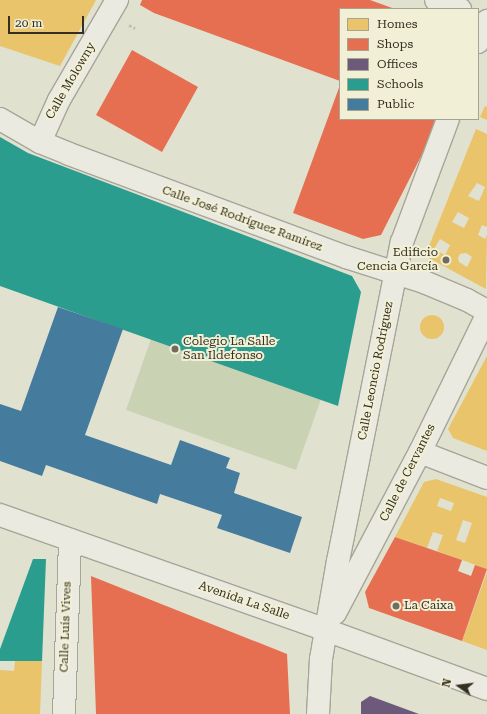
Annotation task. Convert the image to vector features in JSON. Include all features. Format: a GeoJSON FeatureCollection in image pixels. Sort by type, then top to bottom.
{"type":"FeatureCollection","features":[{"type":"Feature","properties":{"kind":"street","name":"Calle Molowny"},"geometry":{"type":"LineString","coordinates":[[40,142],[60,100],[117,0]]}},
{"type":"Feature","properties":{"kind":"street"},"geometry":{"type":"LineString","coordinates":[[436,0],[457,8]]}},
{"type":"Feature","properties":{"kind":"street"},"geometry":{"type":"LineString","coordinates":[[479,40],[487,20]]}},
{"type":"Feature","properties":{"kind":"street","name":"Calle José Rodríguez Ramírez"},"geometry":{"type":"LineString","coordinates":[[0,119],[40,142],[161,190],[338,255],[396,272],[467,300],[487,311]]}},
{"type":"Feature","properties":{"kind":"street","name":"Calle Leoncio Rodríguez"},"geometry":{"type":"LineString","coordinates":[[318,714],[321,659],[338,561],[405,229],[448,120]]}},
{"type":"Feature","properties":{"kind":"street","name":"Calle de Cervantes"},"geometry":{"type":"LineString","coordinates":[[326,630],[420,452],[487,315]]}},
{"type":"Feature","properties":{"kind":"street"},"geometry":{"type":"LineString","coordinates":[[420,452],[487,478]]}},
{"type":"Feature","properties":{"kind":"street","name":"Avenida La Salle"},"geometry":{"type":"LineString","coordinates":[[0,515],[326,630],[487,689]]}},
{"type":"Feature","properties":{"kind":"street","name":"Calle Luís Vives"},"geometry":{"type":"LineString","coordinates":[[64,714],[70,540]]}},
{"type":"Feature","properties":{"kind":"green space"},"geometry":{"type":"Polygon","coordinates":[[[151,339],[321,399],[296,470],[126,410],[151,339]]]}},
{"type":"Feature","properties":{"kind":"building: Homes"},"geometry":{"type":"Polygon","coordinates":[[[0,0],[96,0],[60,66],[0,46],[0,0]]]}},
{"type":"Feature","properties":{"kind":"building: Homes"},"geometry":{"type":"Polygon","coordinates":[[[485,106],[487,107],[487,120],[480,117],[485,106]]]}},
{"type":"Feature","properties":{"kind":"building: Homes"},"geometry":{"type":"Polygon","coordinates":[[[476,129],[487,134],[487,227],[482,225],[478,235],[485,239],[487,235],[486,289],[425,256],[476,129]],[[477,183],[468,196],[479,201],[485,187],[477,183]],[[458,212],[452,222],[464,228],[469,218],[458,212]],[[440,239],[434,249],[445,255],[450,245],[440,239]],[[466,253],[460,254],[458,258],[459,262],[467,267],[472,257],[466,253]]]}},
{"type":"Feature","properties":{"kind":"building: Homes"},"geometry":{"type":"Polygon","coordinates":[[[432,315],[441,318],[444,327],[441,336],[432,339],[423,336],[420,327],[423,318],[432,315]]]}},
{"type":"Feature","properties":{"kind":"building: Homes"},"geometry":{"type":"Polygon","coordinates":[[[487,356],[487,451],[453,438],[448,429],[487,356]]]}},
{"type":"Feature","properties":{"kind":"building: Homes"},"geometry":{"type":"Polygon","coordinates":[[[436,479],[487,497],[487,569],[437,551],[443,535],[433,532],[427,548],[395,537],[424,482],[436,479]],[[440,498],[437,506],[451,511],[454,503],[440,498]],[[463,520],[456,540],[465,543],[472,523],[463,520]]]}},
{"type":"Feature","properties":{"kind":"building: Homes"},"geometry":{"type":"Polygon","coordinates":[[[487,572],[487,650],[462,641],[487,572]]]}},
{"type":"Feature","properties":{"kind":"building: Homes"},"geometry":{"type":"Polygon","coordinates":[[[15,661],[42,661],[40,714],[0,714],[0,670],[14,671],[15,661]]]}},
{"type":"Feature","properties":{"kind":"building: Shops"},"geometry":{"type":"Polygon","coordinates":[[[142,0],[370,0],[392,8],[339,8],[339,81],[154,13],[140,5],[142,0]]]}},
{"type":"Feature","properties":{"kind":"building: Shops"},"geometry":{"type":"Polygon","coordinates":[[[132,50],[198,87],[162,152],[96,115],[132,50]]]}},
{"type":"Feature","properties":{"kind":"building: Shops"},"geometry":{"type":"Polygon","coordinates":[[[339,88],[339,120],[439,120],[381,235],[363,239],[293,213],[339,88]]]}},
{"type":"Feature","properties":{"kind":"building: Shops"},"geometry":{"type":"Polygon","coordinates":[[[395,537],[462,560],[458,571],[471,576],[475,565],[487,569],[462,641],[369,608],[365,592],[395,537]]]}},
{"type":"Feature","properties":{"kind":"building: Shops"},"geometry":{"type":"Polygon","coordinates":[[[91,576],[287,654],[290,714],[96,714],[91,576]]]}},
{"type":"Feature","properties":{"kind":"building: Offices"},"geometry":{"type":"Polygon","coordinates":[[[370,696],[419,714],[361,714],[361,702],[370,696]]]}},
{"type":"Feature","properties":{"kind":"building: Schools"},"geometry":{"type":"Polygon","coordinates":[[[0,137],[28,153],[352,276],[361,292],[338,406],[0,286],[0,137]]]}},
{"type":"Feature","properties":{"kind":"building: Schools"},"geometry":{"type":"Polygon","coordinates":[[[33,559],[46,559],[42,661],[0,661],[0,649],[33,559]]]}},
{"type":"Feature","properties":{"kind":"building: Public"},"geometry":{"type":"Polygon","coordinates":[[[58,307],[123,329],[85,435],[171,465],[180,440],[230,458],[226,468],[240,473],[234,493],[302,517],[290,553],[217,528],[222,515],[160,494],[157,504],[46,465],[42,476],[0,461],[0,404],[21,411],[58,307]]]}},
{"type":"Feature","properties":{"kind":"place","name":"Edificio Cencia García"},"geometry":{"type":"Point","coordinates":[446,260]}},
{"type":"Feature","properties":{"kind":"place","name":"Colegio La Salle San Ildefonso"},"geometry":{"type":"Point","coordinates":[175,349]}},
{"type":"Feature","properties":{"kind":"place","name":"La Caixa"},"geometry":{"type":"Point","coordinates":[396,606]}}]}
